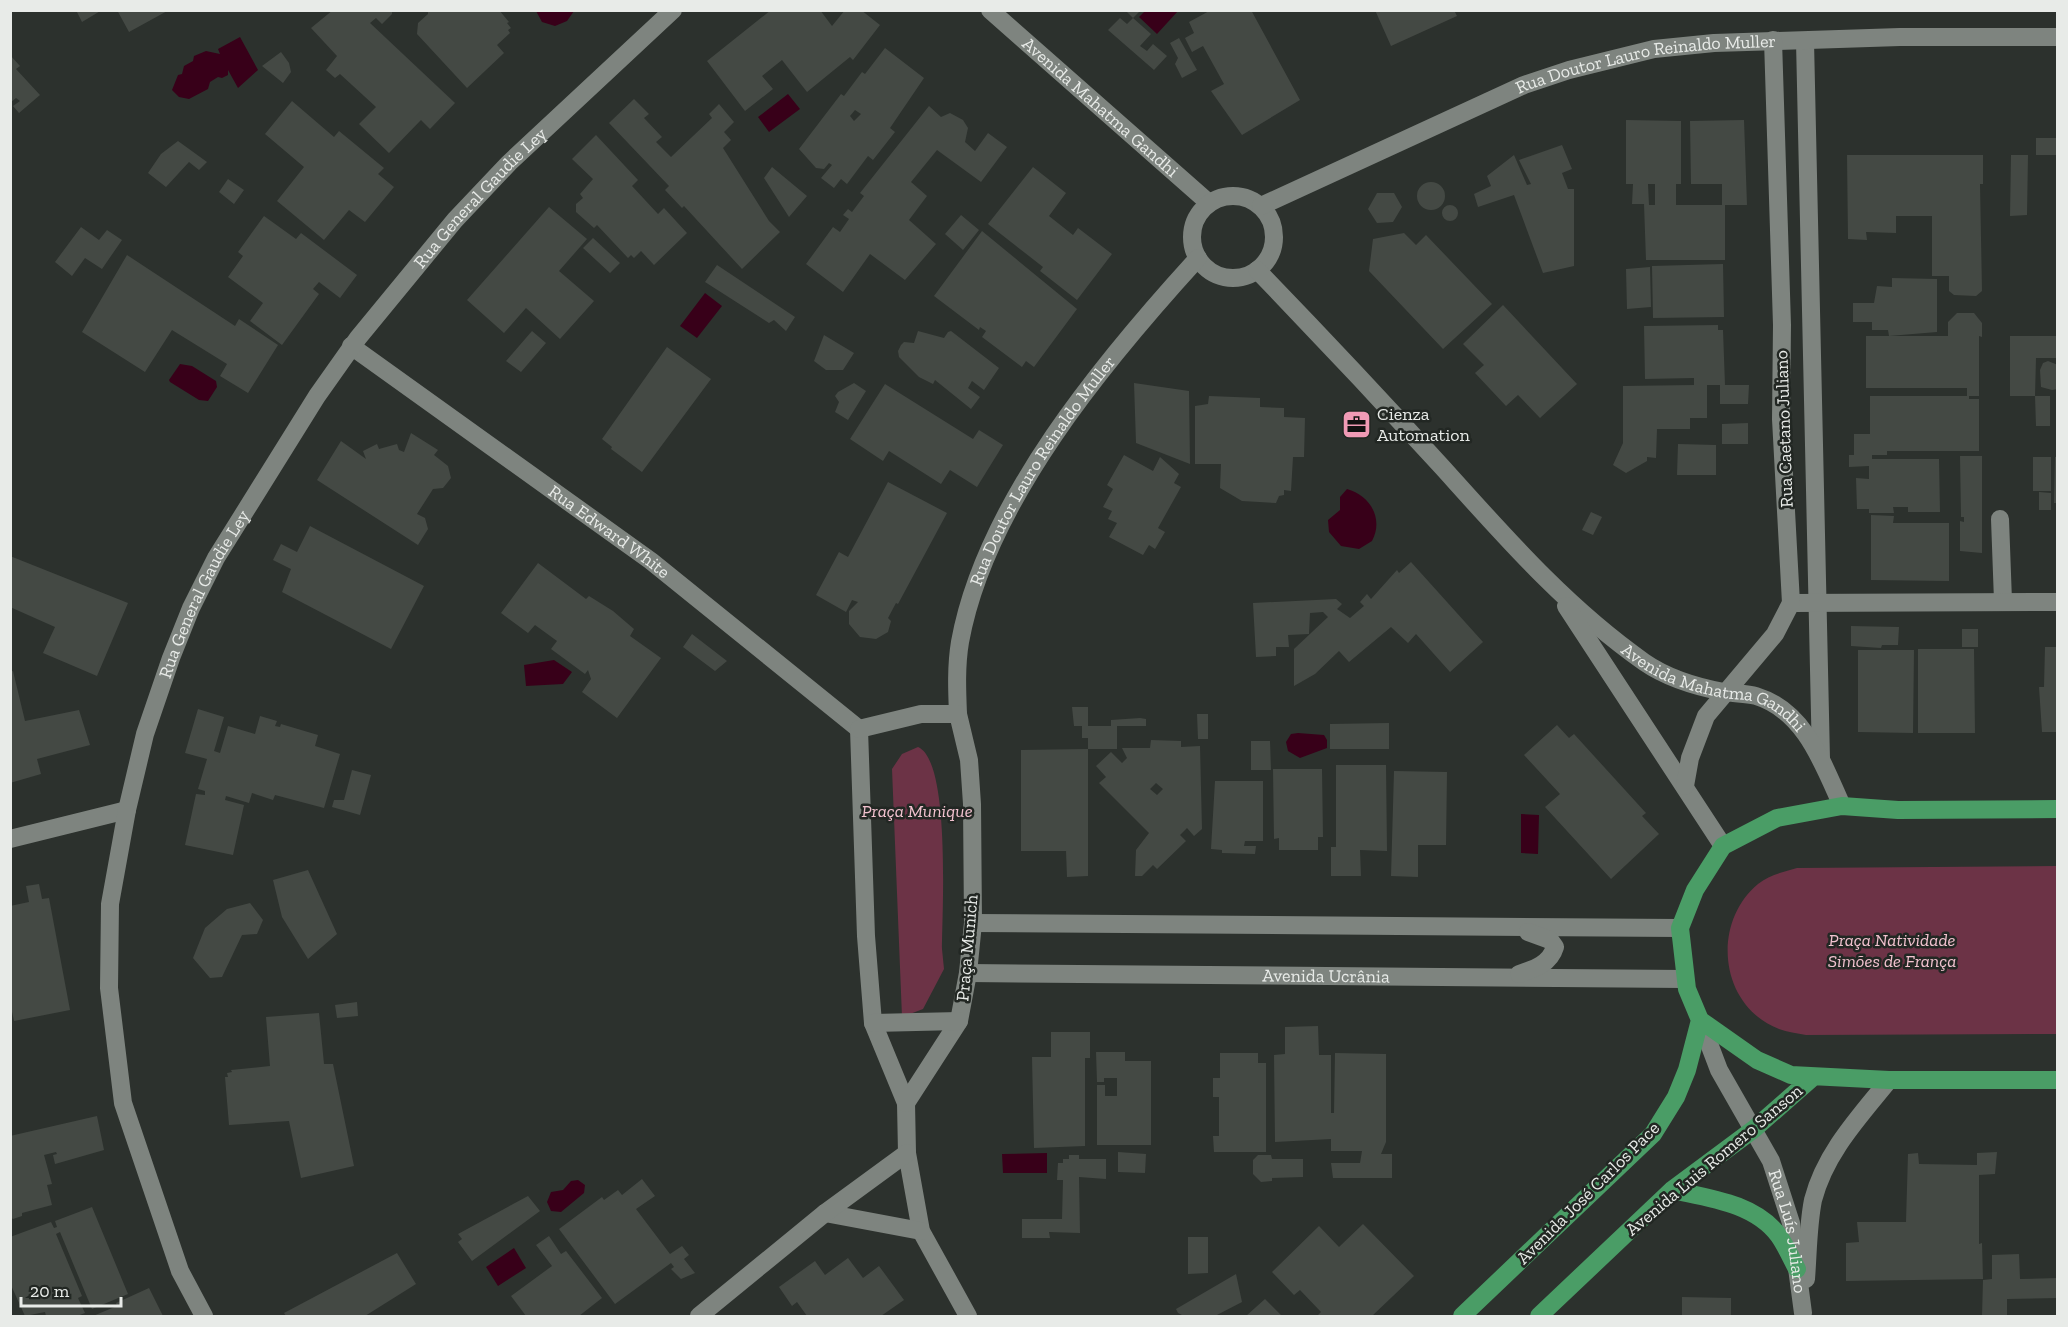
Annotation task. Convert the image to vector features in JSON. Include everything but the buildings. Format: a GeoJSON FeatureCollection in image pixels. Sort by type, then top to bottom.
{"type":"FeatureCollection","features":[{"type":"Feature","properties":{"kind":"main road"},"geometry":{"type":"LineString","coordinates":[[2058,809],[1898,810],[1842,806],[1777,818],[1723,846],[1695,890],[1680,928],[1684,979],[1700,1020],[1774,1069],[1791,1075],[1812,1078],[2058,1080]]}},
{"type":"Feature","properties":{"kind":"main road","name":"Avenida José Carlos Pace"},"geometry":{"type":"LineString","coordinates":[[1462,1317],[1653,1134],[1676,1097],[1687,1070],[1700,1020]]}},
{"type":"Feature","properties":{"kind":"main road","name":"Avenida Luis Romero Sanson"},"geometry":{"type":"LineString","coordinates":[[1539,1317],[1672,1190],[1754,1129],[1812,1078]]}},
{"type":"Feature","properties":{"kind":"main road"},"geometry":{"type":"LineString","coordinates":[[1672,1190],[1727,1202],[1756,1216],[1778,1234],[1797,1269]]}},
{"type":"Feature","properties":{"kind":"street","name":"Rua General Gaudie Ley"},"geometry":{"type":"LineString","coordinates":[[204,1317],[180,1271],[123,1103],[110,988],[110,904],[127,810],[145,734],[191,608],[216,558],[351,346],[406,275],[502,171],[674,10]]}},
{"type":"Feature","properties":{"kind":"street","name":"Avenida Mahatma Gandhi"},"geometry":{"type":"LineString","coordinates":[[990,10],[1209,203]]}},
{"type":"Feature","properties":{"kind":"street","name":"Rua Doutor Lauro Reinaldo Muller"},"geometry":{"type":"LineString","coordinates":[[1261,207],[1524,85],[1569,70],[1654,50],[1773,40],[1805,41],[1931,36],[2058,37]]}},
{"type":"Feature","properties":{"kind":"street","name":"Rua Caetano Juliano"},"geometry":{"type":"LineString","coordinates":[[1773,40],[1782,325],[1781,419],[1791,603]]}},
{"type":"Feature","properties":{"kind":"street","name":"Rua Caetano Juliano"},"geometry":{"type":"LineString","coordinates":[[1805,41],[1821,759]]}},
{"type":"Feature","properties":{"kind":"street"},"geometry":{"type":"LineString","coordinates":[[1239,196],[1261,207],[1272,224],[1274,234],[1270,254],[1257,270],[1240,277],[1220,276],[1211,272],[1198,258],[1194,249],[1192,229],[1201,210],[1209,203],[1223,197],[1239,196]]}},
{"type":"Feature","properties":{"kind":"street","name":"Rua Doutor Lauro Reinaldo Muller"},"geometry":{"type":"LineString","coordinates":[[958,714],[956,670],[966,613],[981,568],[1028,475],[1093,382],[1155,305],[1198,258]]}},
{"type":"Feature","properties":{"kind":"street","name":"Avenida Mahatma Gandhi"},"geometry":{"type":"LineString","coordinates":[[1257,270],[1340,355],[1557,592],[1646,663],[1698,686],[1754,696],[1780,708],[1804,730],[1821,759],[1842,806]]}},
{"type":"Feature","properties":{"kind":"street"},"geometry":{"type":"LineString","coordinates":[[1782,325],[1811,324]]}},
{"type":"Feature","properties":{"kind":"street","name":"Rua Edward White"},"geometry":{"type":"LineString","coordinates":[[351,346],[651,561],[859,729]]}},
{"type":"Feature","properties":{"kind":"street"},"geometry":{"type":"LineString","coordinates":[[1781,419],[1813,420]]}},
{"type":"Feature","properties":{"kind":"street"},"geometry":{"type":"LineString","coordinates":[[2000,519],[2003,601]]}},
{"type":"Feature","properties":{"kind":"street","name":"Avenida Mahatma Gandhi"},"geometry":{"type":"LineString","coordinates":[[1557,592],[1723,846]]}},
{"type":"Feature","properties":{"kind":"street"},"geometry":{"type":"LineString","coordinates":[[1685,786],[1690,758],[1706,716],[1775,634],[1791,603],[2058,602]]}},
{"type":"Feature","properties":{"kind":"street"},"geometry":{"type":"LineString","coordinates":[[958,714],[921,714],[859,729],[866,936],[873,1023],[906,1103],[907,1153],[921,1231],[968,1317]]}},
{"type":"Feature","properties":{"kind":"street","name":"Praça Munich"},"geometry":{"type":"LineString","coordinates":[[906,1103],[959,1021],[968,973],[973,923],[969,760],[958,714]]}},
{"type":"Feature","properties":{"kind":"street"},"geometry":{"type":"LineString","coordinates":[[10,839],[127,810]]}},
{"type":"Feature","properties":{"kind":"street"},"geometry":{"type":"LineString","coordinates":[[973,923],[1680,928]]}},
{"type":"Feature","properties":{"kind":"street"},"geometry":{"type":"LineString","coordinates":[[1504,927],[1536,934],[1550,940],[1555,947],[1553,955],[1538,968],[1509,977]]}},
{"type":"Feature","properties":{"kind":"street","name":"Avenida Ucrânia"},"geometry":{"type":"LineString","coordinates":[[968,973],[1684,979]]}},
{"type":"Feature","properties":{"kind":"street","name":"Rua Luís Juliano"},"geometry":{"type":"LineString","coordinates":[[1700,1020],[1719,1070],[1771,1161],[1791,1223],[1803,1315]]}},
{"type":"Feature","properties":{"kind":"street"},"geometry":{"type":"LineString","coordinates":[[873,1023],[959,1021]]}},
{"type":"Feature","properties":{"kind":"street","name":"Rua Luís Juliano"},"geometry":{"type":"LineString","coordinates":[[1803,1315],[1813,1203],[1820,1177],[1839,1142],[1889,1080]]}},
{"type":"Feature","properties":{"kind":"street"},"geometry":{"type":"LineString","coordinates":[[699,1317],[825,1213],[907,1153]]}},
{"type":"Feature","properties":{"kind":"street"},"geometry":{"type":"LineString","coordinates":[[825,1213],[921,1231]]}},
{"type":"Feature","properties":{"kind":"green space","name":"Praça Munique"},"geometry":{"type":"Polygon","coordinates":[[[918,747],[929,758],[936,779],[940,808],[944,969],[923,1009],[902,1017],[892,769],[902,754],[918,747]]]}},
{"type":"Feature","properties":{"kind":"green space","name":"Praça Natividade Simões de França"},"geometry":{"type":"Polygon","coordinates":[[[2057,866],[2057,1034],[1806,1035],[1779,1029],[1759,1018],[1744,1002],[1734,983],[1728,962],[1728,941],[1733,920],[1743,900],[1758,884],[1776,874],[1797,868],[2057,866]]]}},
{"type":"Feature","properties":{"kind":"shaded area"},"geometry":{"type":"Polygon","coordinates":[[[1146,10],[1178,11],[1157,34],[1139,17],[1146,10]]]}},
{"type":"Feature","properties":{"kind":"shaded area"},"geometry":{"type":"Polygon","coordinates":[[[536,11],[574,11],[567,21],[555,26],[542,22],[536,11]]]}},
{"type":"Feature","properties":{"kind":"shaded area"},"geometry":{"type":"Polygon","coordinates":[[[240,37],[258,70],[238,88],[228,70],[228,75],[218,77],[210,82],[208,89],[189,99],[179,97],[172,90],[178,75],[182,74],[184,66],[193,61],[194,56],[206,51],[220,54],[218,49],[240,37]]]}},
{"type":"Feature","properties":{"kind":"shaded area"},"geometry":{"type":"Polygon","coordinates":[[[788,94],[800,109],[769,132],[758,117],[788,94]]]}},
{"type":"Feature","properties":{"kind":"shaded area"},"geometry":{"type":"Polygon","coordinates":[[[705,293],[722,306],[697,338],[680,326],[705,293]]]}},
{"type":"Feature","properties":{"kind":"shaded area"},"geometry":{"type":"Polygon","coordinates":[[[180,364],[192,366],[216,381],[217,387],[208,401],[199,400],[170,382],[169,380],[180,364]]]}},
{"type":"Feature","properties":{"kind":"shaded area"},"geometry":{"type":"Polygon","coordinates":[[[1347,489],[1368,502],[1375,516],[1375,533],[1372,541],[1359,549],[1341,546],[1329,532],[1328,520],[1340,510],[1340,497],[1347,489]]]}},
{"type":"Feature","properties":{"kind":"shaded area"},"geometry":{"type":"Polygon","coordinates":[[[554,660],[572,672],[563,684],[526,686],[524,665],[554,660]]]}},
{"type":"Feature","properties":{"kind":"shaded area"},"geometry":{"type":"Polygon","coordinates":[[[1291,734],[1324,735],[1327,748],[1300,758],[1288,751],[1286,742],[1291,734]]]}},
{"type":"Feature","properties":{"kind":"shaded area"},"geometry":{"type":"Polygon","coordinates":[[[1521,814],[1539,815],[1538,854],[1521,853],[1521,814]]]}},
{"type":"Feature","properties":{"kind":"shaded area"},"geometry":{"type":"Polygon","coordinates":[[[1047,1153],[1047,1173],[1003,1173],[1002,1154],[1047,1153]]]}},
{"type":"Feature","properties":{"kind":"shaded area"},"geometry":{"type":"Polygon","coordinates":[[[578,1180],[585,1185],[584,1193],[561,1212],[551,1211],[547,1202],[551,1192],[563,1190],[571,1181],[578,1180]]]}},
{"type":"Feature","properties":{"kind":"shaded area"},"geometry":{"type":"Polygon","coordinates":[[[514,1248],[526,1268],[498,1286],[486,1267],[514,1248]]]}},
{"type":"Feature","properties":{"kind":"place","name":"Cienza Automation"},"geometry":{"type":"Point","coordinates":[1356,424]}}]}
